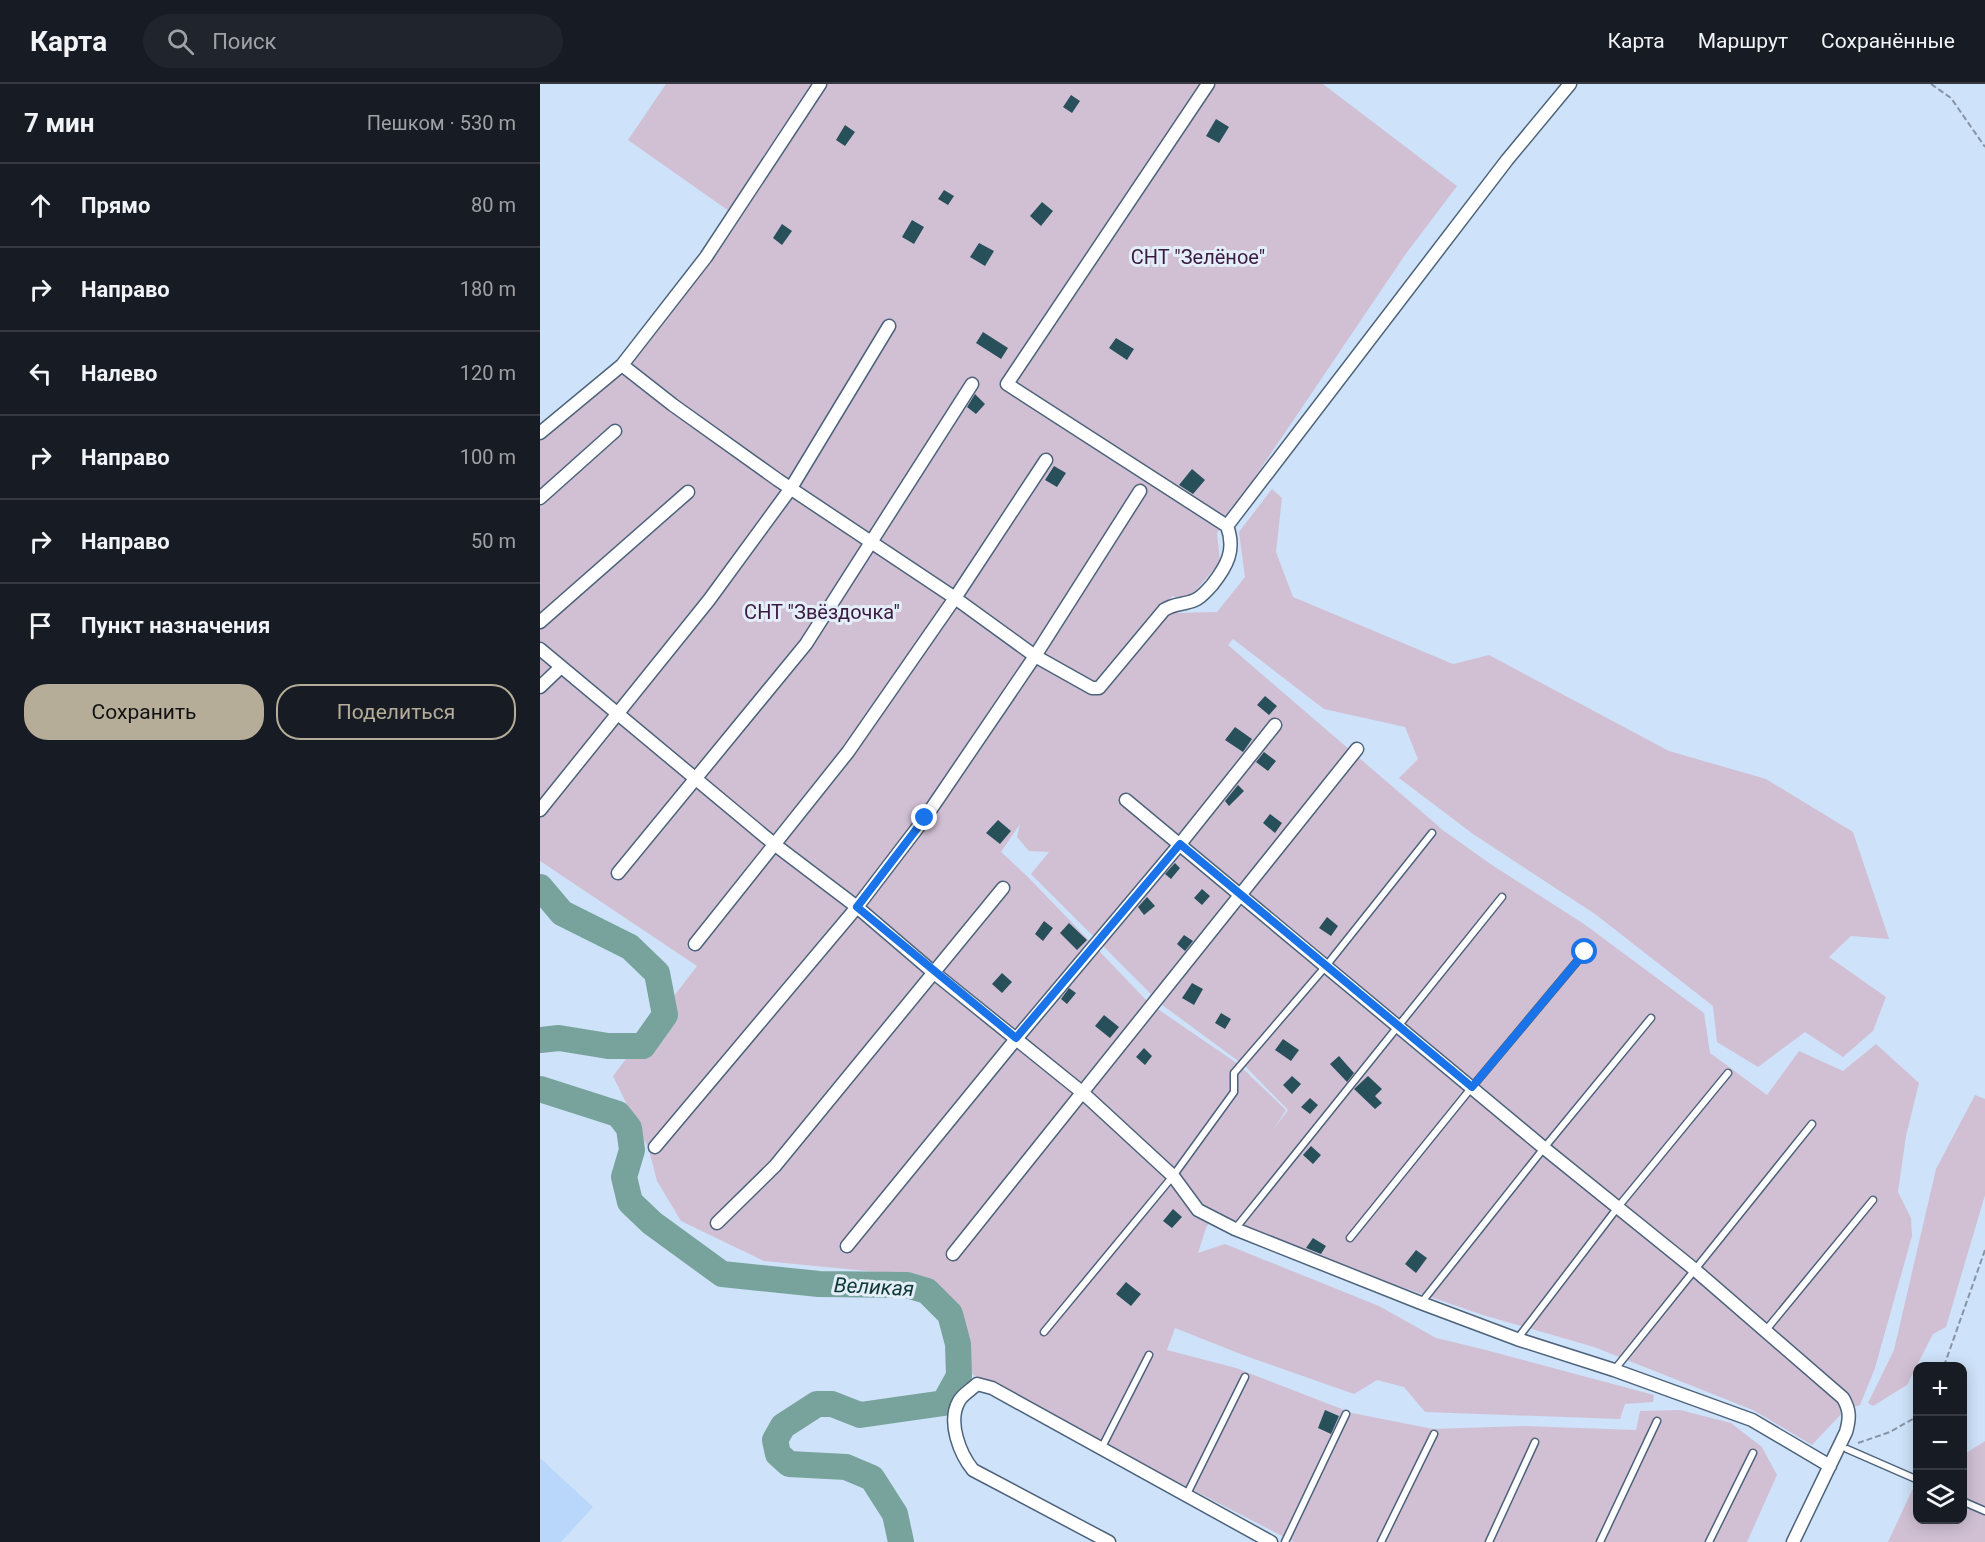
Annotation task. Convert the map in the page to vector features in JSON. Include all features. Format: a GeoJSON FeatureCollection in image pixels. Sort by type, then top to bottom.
{"type":"FeatureCollection","features":[{"type":"Feature","properties":{"kind":"street"},"geometry":{"type":"LineString","coordinates":[[540,433],[622,365],[706,256],[820,84]]}},
{"type":"Feature","properties":{"kind":"street"},"geometry":{"type":"LineString","coordinates":[[622,365],[673,405],[791,488],[955,598],[1035,656],[1092,688],[1099,688],[1164,609],[1171,605],[1197,600],[1224,569],[1229,560],[1230,548],[1227,526],[1007,384],[1208,84]]}},
{"type":"Feature","properties":{"kind":"street"},"geometry":{"type":"LineString","coordinates":[[1227,526],[1507,160],[1570,84]]}},
{"type":"Feature","properties":{"kind":"street"},"geometry":{"type":"LineString","coordinates":[[540,810],[710,600],[791,488],[890,326]]}},
{"type":"Feature","properties":{"kind":"street"},"geometry":{"type":"LineString","coordinates":[[618,873],[806,644],[972,384]]}},
{"type":"Feature","properties":{"kind":"street"},"geometry":{"type":"LineString","coordinates":[[540,498],[615,431]]}},
{"type":"Feature","properties":{"kind":"street"},"geometry":{"type":"LineString","coordinates":[[695,944],[848,752],[955,598],[1046,460]]}},
{"type":"Feature","properties":{"kind":"street"},"geometry":{"type":"LineString","coordinates":[[656,1147],[857,907],[925,818],[1035,656],[1140,491]]}},
{"type":"Feature","properties":{"kind":"street"},"geometry":{"type":"LineString","coordinates":[[540,622],[688,492]]}},
{"type":"Feature","properties":{"kind":"street"},"geometry":{"type":"LineString","coordinates":[[540,649],[774,844],[857,907],[933,972],[1083,1093],[1173,1176],[1198,1210],[1235,1229],[1421,1303],[1752,1420],[1830,1466]]}},
{"type":"Feature","properties":{"kind":"street"},"geometry":{"type":"LineString","coordinates":[[540,687],[561,667]]}},
{"type":"Feature","properties":{"kind":"street"},"geometry":{"type":"LineString","coordinates":[[846,1246],[1016,1038],[1180,844],[1275,725]]}},
{"type":"Feature","properties":{"kind":"street"},"geometry":{"type":"LineString","coordinates":[[953,1254],[1357,749]]}},
{"type":"Feature","properties":{"kind":"street"},"geometry":{"type":"LineString","coordinates":[[1126,800],[1544,1148],[1694,1269],[1843,1398],[1849,1409],[1850,1421],[1793,1542]]}},
{"type":"Feature","properties":{"kind":"street"},"geometry":{"type":"LineString","coordinates":[[717,1223],[775,1166],[1003,888]]}},
{"type":"Feature","properties":{"kind":"street"},"geometry":{"type":"LineString","coordinates":[[1109,1542],[973,1470],[963,1457],[955,1422],[959,1401],[977,1384],[992,1388],[1271,1542]]}},
{"type":"Feature","properties":{"kind":"lane"},"geometry":{"type":"LineString","coordinates":[[1044,1332],[1173,1176],[1234,1092],[1234,1074],[1326,966],[1432,832]]}},
{"type":"Feature","properties":{"kind":"lane"},"geometry":{"type":"LineString","coordinates":[[1235,1229],[1502,897]]}},
{"type":"Feature","properties":{"kind":"lane"},"geometry":{"type":"LineString","coordinates":[[1350,1238],[1585,952]]}},
{"type":"Feature","properties":{"kind":"lane"},"geometry":{"type":"LineString","coordinates":[[1421,1303],[1651,1018]]}},
{"type":"Feature","properties":{"kind":"lane"},"geometry":{"type":"LineString","coordinates":[[1518,1339],[1618,1207],[1728,1073]]}},
{"type":"Feature","properties":{"kind":"lane"},"geometry":{"type":"LineString","coordinates":[[1614,1370],[1812,1124]]}},
{"type":"Feature","properties":{"kind":"lane"},"geometry":{"type":"LineString","coordinates":[[1766,1330],[1873,1200]]}},
{"type":"Feature","properties":{"kind":"lane"},"geometry":{"type":"LineString","coordinates":[[1101,1449],[1149,1355]]}},
{"type":"Feature","properties":{"kind":"lane"},"geometry":{"type":"LineString","coordinates":[[1186,1496],[1245,1377]]}},
{"type":"Feature","properties":{"kind":"lane"},"geometry":{"type":"LineString","coordinates":[[1285,1542],[1346,1414]]}},
{"type":"Feature","properties":{"kind":"lane"},"geometry":{"type":"LineString","coordinates":[[1600,1542],[1657,1421]]}},
{"type":"Feature","properties":{"kind":"lane"},"geometry":{"type":"LineString","coordinates":[[1381,1542],[1434,1434]]}},
{"type":"Feature","properties":{"kind":"lane"},"geometry":{"type":"LineString","coordinates":[[1489,1542],[1535,1442]]}},
{"type":"Feature","properties":{"kind":"lane"},"geometry":{"type":"LineString","coordinates":[[1847,1449],[1913,1478]]}},
{"type":"Feature","properties":{"kind":"lane"},"geometry":{"type":"LineString","coordinates":[[1709,1542],[1753,1453]]}},
{"type":"Feature","properties":{"kind":"lane"},"geometry":{"type":"LineString","coordinates":[[1967,1503],[1985,1511]]}},
{"type":"Feature","properties":{"kind":"path"},"geometry":{"type":"LineString","coordinates":[[1931,84],[1952,98],[1985,147]]}},
{"type":"Feature","properties":{"kind":"path"},"geometry":{"type":"LineString","coordinates":[[1945,1362],[1985,1250]]}},
{"type":"Feature","properties":{"kind":"path"},"geometry":{"type":"LineString","coordinates":[[1847,1449],[1864,1440],[1890,1432],[1913,1418]]}},
{"type":"Feature","properties":{"kind":"shaded area"},"geometry":{"type":"Polygon","coordinates":[[[540,1458],[593,1507],[561,1542],[540,1542],[540,1458]]]}},
{"type":"Feature","properties":{"kind":"green space"},"geometry":{"type":"Polygon","coordinates":[[[666,84],[1323,84],[1457,186],[1405,255],[1217,533],[1220,562],[1187,601],[1172,596],[1132,656],[1169,613],[1217,612],[1245,577],[1239,532],[1272,489],[1282,498],[1276,552],[1293,597],[1453,664],[1489,655],[1669,751],[1766,779],[1853,832],[1889,939],[1851,936],[1829,957],[1886,997],[1873,1031],[1843,1057],[1805,1032],[1758,1067],[1717,1042],[1713,1006],[1595,914],[1473,834],[1399,778],[1418,759],[1405,727],[1324,709],[1233,639],[1228,645],[1444,831],[1584,924],[1704,1013],[1710,1053],[1767,1095],[1799,1051],[1843,1071],[1876,1044],[1919,1083],[1906,1136],[1898,1192],[1911,1218],[1912,1236],[1875,1368],[1860,1405],[1844,1411],[1812,1445],[1753,1410],[1594,1347],[1483,1315],[1296,1251],[1214,1215],[1206,1228],[1198,1253],[1225,1244],[1379,1306],[1436,1338],[1654,1395],[1653,1402],[1625,1404],[1620,1419],[1425,1412],[1404,1387],[1377,1380],[1354,1394],[1243,1355],[1175,1328],[1167,1350],[1236,1368],[1352,1413],[1433,1429],[1523,1426],[1636,1430],[1640,1411],[1680,1410],[1731,1423],[1762,1447],[1777,1475],[1747,1542],[1294,1542],[1002,1387],[973,1375],[951,1303],[919,1276],[764,1261],[681,1221],[657,1181],[649,1150],[613,1076],[697,966],[540,861],[540,432],[612,379],[736,216],[628,140],[666,84]],[[1020,824],[1001,852],[1149,1003],[1238,1064],[1286,1110],[1273,1130],[1288,1110],[1245,1066],[1161,1004],[1031,874],[1049,852],[1029,851],[1017,837],[1020,824]]]}},
{"type":"Feature","properties":{"kind":"green space"},"geometry":{"type":"Polygon","coordinates":[[[1975,1095],[1985,1099],[1985,1195],[1946,1327],[1933,1334],[1919,1362],[1913,1362],[1913,1373],[1907,1385],[1873,1406],[1868,1403],[1894,1350],[1936,1169],[1975,1095]]]}},
{"type":"Feature","properties":{"kind":"green space"},"geometry":{"type":"Polygon","coordinates":[[[1985,1441],[1985,1542],[1888,1542],[1913,1488],[1913,1524],[1967,1524],[1967,1452],[1985,1441]]]}},
{"type":"Feature","properties":{"kind":"building"},"geometry":{"type":"Polygon","coordinates":[[[1071,95],[1080,101],[1072,113],[1063,107],[1071,95]]]}},
{"type":"Feature","properties":{"kind":"building"},"geometry":{"type":"Polygon","coordinates":[[[1216,119],[1229,127],[1219,143],[1206,136],[1216,119]]]}},
{"type":"Feature","properties":{"kind":"building"},"geometry":{"type":"Polygon","coordinates":[[[845,125],[855,132],[845,146],[836,140],[845,125]]]}},
{"type":"Feature","properties":{"kind":"building"},"geometry":{"type":"Polygon","coordinates":[[[944,190],[954,196],[948,205],[938,199],[944,190]]]}},
{"type":"Feature","properties":{"kind":"building"},"geometry":{"type":"Polygon","coordinates":[[[1042,202],[1053,211],[1041,226],[1030,216],[1042,202]]]}},
{"type":"Feature","properties":{"kind":"building"},"geometry":{"type":"Polygon","coordinates":[[[912,220],[924,227],[914,244],[902,237],[912,220]]]}},
{"type":"Feature","properties":{"kind":"building"},"geometry":{"type":"Polygon","coordinates":[[[782,224],[792,231],[782,245],[773,238],[782,224]]]}},
{"type":"Feature","properties":{"kind":"building"},"geometry":{"type":"Polygon","coordinates":[[[979,243],[994,251],[985,266],[970,257],[979,243]]]}},
{"type":"Feature","properties":{"kind":"building"},"geometry":{"type":"Polygon","coordinates":[[[983,332],[1008,348],[1001,359],[976,343],[983,332]]]}},
{"type":"Feature","properties":{"kind":"building"},"geometry":{"type":"Polygon","coordinates":[[[1116,338],[1134,349],[1127,360],[1109,348],[1116,338]]]}},
{"type":"Feature","properties":{"kind":"building"},"geometry":{"type":"Polygon","coordinates":[[[975,394],[985,404],[976,414],[967,407],[975,394]]]}},
{"type":"Feature","properties":{"kind":"building"},"geometry":{"type":"Polygon","coordinates":[[[1054,466],[1066,473],[1057,487],[1045,480],[1054,466]]]}},
{"type":"Feature","properties":{"kind":"building"},"geometry":{"type":"Polygon","coordinates":[[[1192,469],[1205,480],[1193,494],[1179,485],[1192,469]]]}},
{"type":"Feature","properties":{"kind":"building"},"geometry":{"type":"Polygon","coordinates":[[[1265,696],[1277,706],[1269,715],[1257,705],[1265,696]]]}},
{"type":"Feature","properties":{"kind":"building"},"geometry":{"type":"Polygon","coordinates":[[[1235,727],[1252,739],[1243,752],[1225,740],[1235,727]]]}},
{"type":"Feature","properties":{"kind":"building"},"geometry":{"type":"Polygon","coordinates":[[[1264,752],[1276,761],[1268,771],[1256,762],[1264,752]]]}},
{"type":"Feature","properties":{"kind":"building"},"geometry":{"type":"Polygon","coordinates":[[[1238,785],[1244,791],[1229,806],[1225,801],[1238,785]]]}},
{"type":"Feature","properties":{"kind":"building"},"geometry":{"type":"Polygon","coordinates":[[[1270,814],[1282,823],[1275,833],[1263,823],[1270,814]]]}},
{"type":"Feature","properties":{"kind":"building"},"geometry":{"type":"Polygon","coordinates":[[[998,820],[1011,831],[1000,844],[986,833],[998,820]]]}},
{"type":"Feature","properties":{"kind":"building"},"geometry":{"type":"Polygon","coordinates":[[[1175,863],[1180,868],[1171,879],[1165,874],[1175,863]]]}},
{"type":"Feature","properties":{"kind":"building"},"geometry":{"type":"Polygon","coordinates":[[[1202,889],[1210,896],[1202,905],[1194,898],[1202,889]]]}},
{"type":"Feature","properties":{"kind":"building"},"geometry":{"type":"Polygon","coordinates":[[[1147,897],[1155,906],[1144,915],[1138,907],[1147,897]]]}},
{"type":"Feature","properties":{"kind":"building"},"geometry":{"type":"Polygon","coordinates":[[[1327,917],[1338,926],[1331,936],[1319,928],[1327,917]]]}},
{"type":"Feature","properties":{"kind":"building"},"geometry":{"type":"Polygon","coordinates":[[[1044,921],[1053,928],[1043,941],[1035,934],[1044,921]]]}},
{"type":"Feature","properties":{"kind":"building"},"geometry":{"type":"Polygon","coordinates":[[[1069,923],[1087,940],[1077,950],[1060,933],[1069,923]]]}},
{"type":"Feature","properties":{"kind":"building"},"geometry":{"type":"Polygon","coordinates":[[[1184,935],[1193,941],[1185,951],[1177,944],[1184,935]]]}},
{"type":"Feature","properties":{"kind":"building"},"geometry":{"type":"Polygon","coordinates":[[[1002,973],[1012,982],[1002,993],[992,984],[1002,973]]]}},
{"type":"Feature","properties":{"kind":"building"},"geometry":{"type":"Polygon","coordinates":[[[1192,983],[1203,989],[1194,1005],[1182,998],[1192,983]]]}},
{"type":"Feature","properties":{"kind":"building"},"geometry":{"type":"Polygon","coordinates":[[[1069,988],[1076,993],[1067,1004],[1061,999],[1069,988]]]}},
{"type":"Feature","properties":{"kind":"building"},"geometry":{"type":"Polygon","coordinates":[[[1221,1013],[1231,1019],[1225,1029],[1215,1023],[1221,1013]]]}},
{"type":"Feature","properties":{"kind":"building"},"geometry":{"type":"Polygon","coordinates":[[[1104,1015],[1119,1027],[1110,1038],[1095,1026],[1104,1015]]]}},
{"type":"Feature","properties":{"kind":"building"},"geometry":{"type":"Polygon","coordinates":[[[1283,1039],[1299,1050],[1291,1061],[1275,1050],[1283,1039]]]}},
{"type":"Feature","properties":{"kind":"building"},"geometry":{"type":"Polygon","coordinates":[[[1144,1048],[1152,1056],[1145,1065],[1136,1057],[1144,1048]]]}},
{"type":"Feature","properties":{"kind":"building"},"geometry":{"type":"Polygon","coordinates":[[[1339,1056],[1354,1073],[1347,1082],[1330,1064],[1339,1056]]]}},
{"type":"Feature","properties":{"kind":"building"},"geometry":{"type":"Polygon","coordinates":[[[1292,1076],[1301,1084],[1292,1094],[1283,1085],[1292,1076]]]}},
{"type":"Feature","properties":{"kind":"building"},"geometry":{"type":"Polygon","coordinates":[[[1368,1076],[1382,1089],[1375,1096],[1382,1103],[1375,1109],[1354,1089],[1368,1076]]]}},
{"type":"Feature","properties":{"kind":"building"},"geometry":{"type":"Polygon","coordinates":[[[1310,1098],[1318,1105],[1310,1114],[1301,1107],[1310,1098]]]}},
{"type":"Feature","properties":{"kind":"building"},"geometry":{"type":"Polygon","coordinates":[[[1311,1146],[1321,1155],[1313,1164],[1303,1155],[1311,1146]]]}},
{"type":"Feature","properties":{"kind":"building"},"geometry":{"type":"Polygon","coordinates":[[[1173,1209],[1182,1217],[1172,1228],[1163,1221],[1173,1209]]]}},
{"type":"Feature","properties":{"kind":"building"},"geometry":{"type":"Polygon","coordinates":[[[1313,1238],[1326,1246],[1321,1254],[1306,1248],[1313,1238]]]}},
{"type":"Feature","properties":{"kind":"building"},"geometry":{"type":"Polygon","coordinates":[[[1416,1250],[1427,1258],[1416,1273],[1405,1264],[1416,1250]]]}},
{"type":"Feature","properties":{"kind":"building"},"geometry":{"type":"Polygon","coordinates":[[[1126,1282],[1141,1294],[1131,1306],[1116,1294],[1126,1282]]]}},
{"type":"Feature","properties":{"kind":"building"},"geometry":{"type":"Polygon","coordinates":[[[1325,1410],[1339,1416],[1331,1434],[1318,1428],[1325,1410]]]}},
{"type":"Feature","properties":{"kind":"waterway","name":"Великая"},"geometry":{"type":"LineString","coordinates":[[540,887],[562,913],[630,947],[657,973],[665,1015],[643,1046],[608,1046],[559,1038],[540,1040]]}},
{"type":"Feature","properties":{"kind":"waterway","name":"Великая"},"geometry":{"type":"LineString","coordinates":[[540,1089],[618,1114],[629,1128],[632,1150],[624,1177],[630,1202],[652,1223],[722,1274],[819,1284],[907,1285],[927,1291],[950,1314],[958,1344],[959,1376],[944,1403],[860,1415],[832,1404],[817,1404],[783,1426],[775,1440],[778,1454],[789,1464],[846,1467],[872,1478],[895,1514],[901,1542]]}},
{"type":"Feature","properties":{"kind":"route"},"geometry":{"type":"LineString","coordinates":[[925,818],[857,907],[933,972],[1016,1038],[1180,844],[1472,1087],[1585,952]]}},
{"type":"Feature","properties":{"kind":"park label","name":"СНТ \"Зелёное\""},"geometry":{"type":"Point","coordinates":[1198,257]}},
{"type":"Feature","properties":{"kind":"park label","name":"СНТ \"Звёздочка\""},"geometry":{"type":"Point","coordinates":[822,612]}}]}
